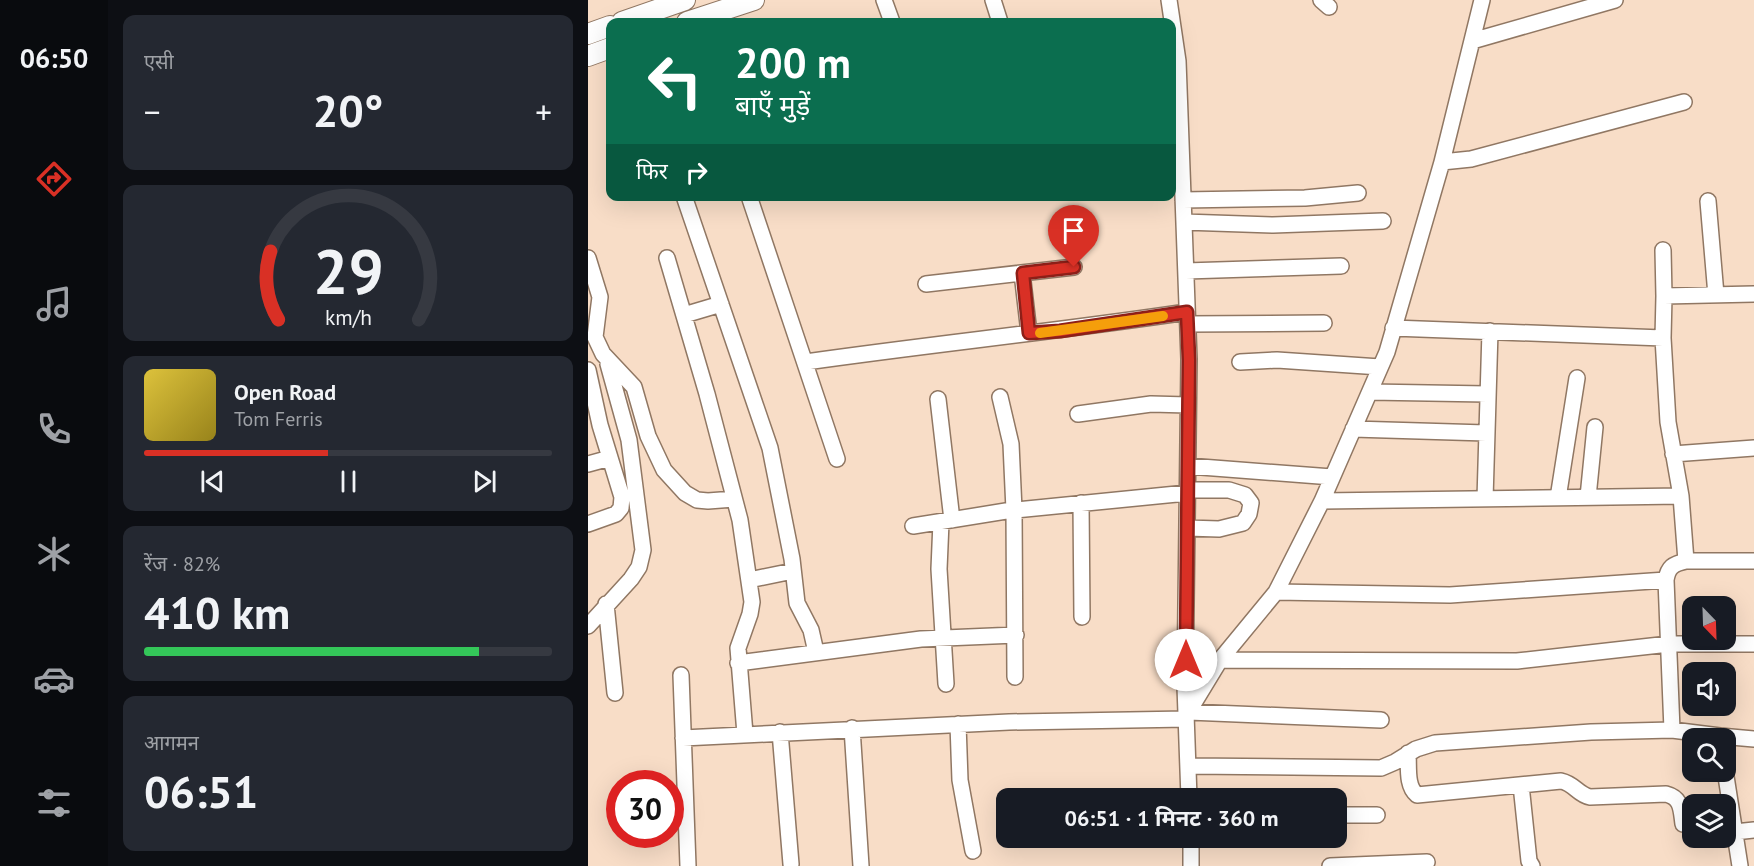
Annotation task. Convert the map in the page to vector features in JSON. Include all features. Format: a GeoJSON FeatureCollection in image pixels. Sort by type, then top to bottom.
{"type":"FeatureCollection","features":[{"type":"Feature","properties":{"kind":"main road"},"geometry":{"type":"LineString","coordinates":[[633,18],[685,0]]}},
{"type":"Feature","properties":{"kind":"main road"},"geometry":{"type":"LineString","coordinates":[[702,18],[754,0]]}},
{"type":"Feature","properties":{"kind":"main road"},"geometry":{"type":"LineString","coordinates":[[588,34],[606,27]]}},
{"type":"Feature","properties":{"kind":"main road"},"geometry":{"type":"LineString","coordinates":[[588,56],[606,49]]}},
{"type":"Feature","properties":{"kind":"street"},"geometry":{"type":"LineString","coordinates":[[885,0],[891,18]]}},
{"type":"Feature","properties":{"kind":"street"},"geometry":{"type":"LineString","coordinates":[[993,0],[999,18]]}},
{"type":"Feature","properties":{"kind":"street"},"geometry":{"type":"LineString","coordinates":[[1169,0],[1172,18]]}},
{"type":"Feature","properties":{"kind":"street"},"geometry":{"type":"LineString","coordinates":[[1187,716],[1220,660],[1276,592],[1322,501],[1387,352],[1442,162],[1482,0]]}},
{"type":"Feature","properties":{"kind":"street"},"geometry":{"type":"LineString","coordinates":[[1472,41],[1615,0]]}},
{"type":"Feature","properties":{"kind":"street"},"geometry":{"type":"LineString","coordinates":[[1176,47],[1178,61],[1176,98],[1184,200],[1188,318],[1186,660],[1189,788]]}},
{"type":"Feature","properties":{"kind":"street"},"geometry":{"type":"LineString","coordinates":[[1442,162],[1471,159],[1684,102]]}},
{"type":"Feature","properties":{"kind":"street"},"geometry":{"type":"LineString","coordinates":[[1184,200],[1274,199],[1358,193]]}},
{"type":"Feature","properties":{"kind":"street"},"geometry":{"type":"LineString","coordinates":[[1273,225],[1274,199]]}},
{"type":"Feature","properties":{"kind":"street"},"geometry":{"type":"LineString","coordinates":[[686,201],[770,448],[797,603],[811,630],[816,652]]}},
{"type":"Feature","properties":{"kind":"street"},"geometry":{"type":"LineString","coordinates":[[752,201],[837,459]]}},
{"type":"Feature","properties":{"kind":"street"},"geometry":{"type":"LineString","coordinates":[[1708,201],[1716,295]]}},
{"type":"Feature","properties":{"kind":"street"},"geometry":{"type":"LineString","coordinates":[[1184,222],[1273,225],[1383,221]]}},
{"type":"Feature","properties":{"kind":"street"},"geometry":{"type":"LineString","coordinates":[[1663,250],[1665,389],[1681,496],[1686,561]]}},
{"type":"Feature","properties":{"kind":"street"},"geometry":{"type":"LineString","coordinates":[[588,258],[600,297],[594,306],[596,337],[607,358],[629,440],[643,550],[639,567],[631,579],[588,626]]}},
{"type":"Feature","properties":{"kind":"street"},"geometry":{"type":"LineString","coordinates":[[667,258],[707,394],[734,499],[749,580],[752,602],[750,615],[738,648],[745,734]]}},
{"type":"Feature","properties":{"kind":"street"},"geometry":{"type":"LineString","coordinates":[[1186,271],[1341,266]]}},
{"type":"Feature","properties":{"kind":"street"},"geometry":{"type":"LineString","coordinates":[[926,284],[1074,267]]}},
{"type":"Feature","properties":{"kind":"street"},"geometry":{"type":"LineString","coordinates":[[1023,273],[1029,333]]}},
{"type":"Feature","properties":{"kind":"street"},"geometry":{"type":"LineString","coordinates":[[1664,296],[1754,294]]}},
{"type":"Feature","properties":{"kind":"street"},"geometry":{"type":"LineString","coordinates":[[684,315],[721,304]]}},
{"type":"Feature","properties":{"kind":"street"},"geometry":{"type":"LineString","coordinates":[[806,362],[1029,333],[1188,318],[1324,323]]}},
{"type":"Feature","properties":{"kind":"street"},"geometry":{"type":"LineString","coordinates":[[1393,328],[1663,339]]}},
{"type":"Feature","properties":{"kind":"street"},"geometry":{"type":"LineString","coordinates":[[1485,499],[1490,331]]}},
{"type":"Feature","properties":{"kind":"street"},"geometry":{"type":"LineString","coordinates":[[607,358],[634,387],[648,436],[664,470],[671,478],[685,493],[697,500],[734,499]]}},
{"type":"Feature","properties":{"kind":"street"},"geometry":{"type":"LineString","coordinates":[[1240,362],[1277,360],[1380,367]]}},
{"type":"Feature","properties":{"kind":"street"},"geometry":{"type":"LineString","coordinates":[[588,370],[590,392],[622,497],[621,508],[608,518],[588,524]]}},
{"type":"Feature","properties":{"kind":"street"},"geometry":{"type":"LineString","coordinates":[[1558,498],[1577,378]]}},
{"type":"Feature","properties":{"kind":"street"},"geometry":{"type":"LineString","coordinates":[[1370,392],[1487,394]]}},
{"type":"Feature","properties":{"kind":"street"},"geometry":{"type":"LineString","coordinates":[[1000,396],[1011,444],[1014,510],[1015,676]]}},
{"type":"Feature","properties":{"kind":"street"},"geometry":{"type":"LineString","coordinates":[[938,399],[946,521],[939,569],[946,684]]}},
{"type":"Feature","properties":{"kind":"street"},"geometry":{"type":"LineString","coordinates":[[1078,414],[1151,404],[1188,405]]}},
{"type":"Feature","properties":{"kind":"street"},"geometry":{"type":"LineString","coordinates":[[1588,497],[1595,427]]}},
{"type":"Feature","properties":{"kind":"street"},"geometry":{"type":"LineString","coordinates":[[1353,429],[1486,433]]}},
{"type":"Feature","properties":{"kind":"street"},"geometry":{"type":"LineString","coordinates":[[1673,454],[1754,448]]}},
{"type":"Feature","properties":{"kind":"street"},"geometry":{"type":"LineString","coordinates":[[588,464],[610,458]]}},
{"type":"Feature","properties":{"kind":"street"},"geometry":{"type":"LineString","coordinates":[[1188,466],[1332,477]]}},
{"type":"Feature","properties":{"kind":"street"},"geometry":{"type":"LineString","coordinates":[[913,526],[1014,510],[1187,491],[1229,490],[1245,495],[1251,503],[1244,523],[1219,529],[1187,528]]}},
{"type":"Feature","properties":{"kind":"street"},"geometry":{"type":"LineString","coordinates":[[1322,501],[1681,496]]}},
{"type":"Feature","properties":{"kind":"street"},"geometry":{"type":"LineString","coordinates":[[1081,504],[1082,617]]}},
{"type":"Feature","properties":{"kind":"street"},"geometry":{"type":"LineString","coordinates":[[1671,730],[1666,580],[1668,571],[1674,564],[1686,561],[1754,561]]}},
{"type":"Feature","properties":{"kind":"street"},"geometry":{"type":"LineString","coordinates":[[749,580],[793,571]]}},
{"type":"Feature","properties":{"kind":"street"},"geometry":{"type":"LineString","coordinates":[[1276,592],[1450,595],[1666,580]]}},
{"type":"Feature","properties":{"kind":"street"},"geometry":{"type":"LineString","coordinates":[[606,604],[615,693]]}},
{"type":"Feature","properties":{"kind":"street"},"geometry":{"type":"LineString","coordinates":[[738,663],[921,639],[1016,635]]}},
{"type":"Feature","properties":{"kind":"street"},"geometry":{"type":"LineString","coordinates":[[1186,660],[1517,661],[1669,644],[1754,644]]}},
{"type":"Feature","properties":{"kind":"street"},"geometry":{"type":"LineString","coordinates":[[681,675],[688,866]]}},
{"type":"Feature","properties":{"kind":"street"},"geometry":{"type":"LineString","coordinates":[[683,738],[852,728],[1187,716],[1381,720]]}},
{"type":"Feature","properties":{"kind":"street"},"geometry":{"type":"LineString","coordinates":[[958,724],[960,780],[973,851]]}},
{"type":"Feature","properties":{"kind":"street"},"geometry":{"type":"LineString","coordinates":[[852,728],[861,866]]}},
{"type":"Feature","properties":{"kind":"street"},"geometry":{"type":"LineString","coordinates":[[780,732],[791,864]]}},
{"type":"Feature","properties":{"kind":"street"},"geometry":{"type":"LineString","coordinates":[[1188,766],[1381,768],[1416,749],[1435,743],[1591,732],[1682,732]]}},
{"type":"Feature","properties":{"kind":"street"},"geometry":{"type":"LineString","coordinates":[[1736,738],[1754,739]]}},
{"type":"Feature","properties":{"kind":"street"},"geometry":{"type":"LineString","coordinates":[[1408,753],[1410,783],[1412,791],[1417,795],[1561,781],[1570,783],[1584,796],[1590,798],[1666,794],[1673,796],[1679,802],[1682,818]]}},
{"type":"Feature","properties":{"kind":"street"},"geometry":{"type":"LineString","coordinates":[[1521,785],[1529,861],[1532,866]]}},
{"type":"Feature","properties":{"kind":"street"},"geometry":{"type":"LineString","coordinates":[[1347,815],[1377,815]]}},
{"type":"Feature","properties":{"kind":"street"},"geometry":{"type":"LineString","coordinates":[[1736,832],[1754,830]]}},
{"type":"Feature","properties":{"kind":"street"},"geometry":{"type":"LineString","coordinates":[[1736,839],[1740,866]]}},
{"type":"Feature","properties":{"kind":"street"},"geometry":{"type":"LineString","coordinates":[[1191,848],[1191,866]]}},
{"type":"Feature","properties":{"kind":"street"},"geometry":{"type":"LineString","coordinates":[[1330,866],[1427,862]]}},
{"type":"Feature","properties":{"kind":"slow traffic"},"geometry":{"type":"LineString","coordinates":[[1040,333],[1163,316]]}},
{"type":"Feature","properties":{"kind":"route"},"geometry":{"type":"LineString","coordinates":[[1074,267],[1023,273],[1029,333],[1060,331],[1187,312],[1189,360],[1186,660]]}}]}
